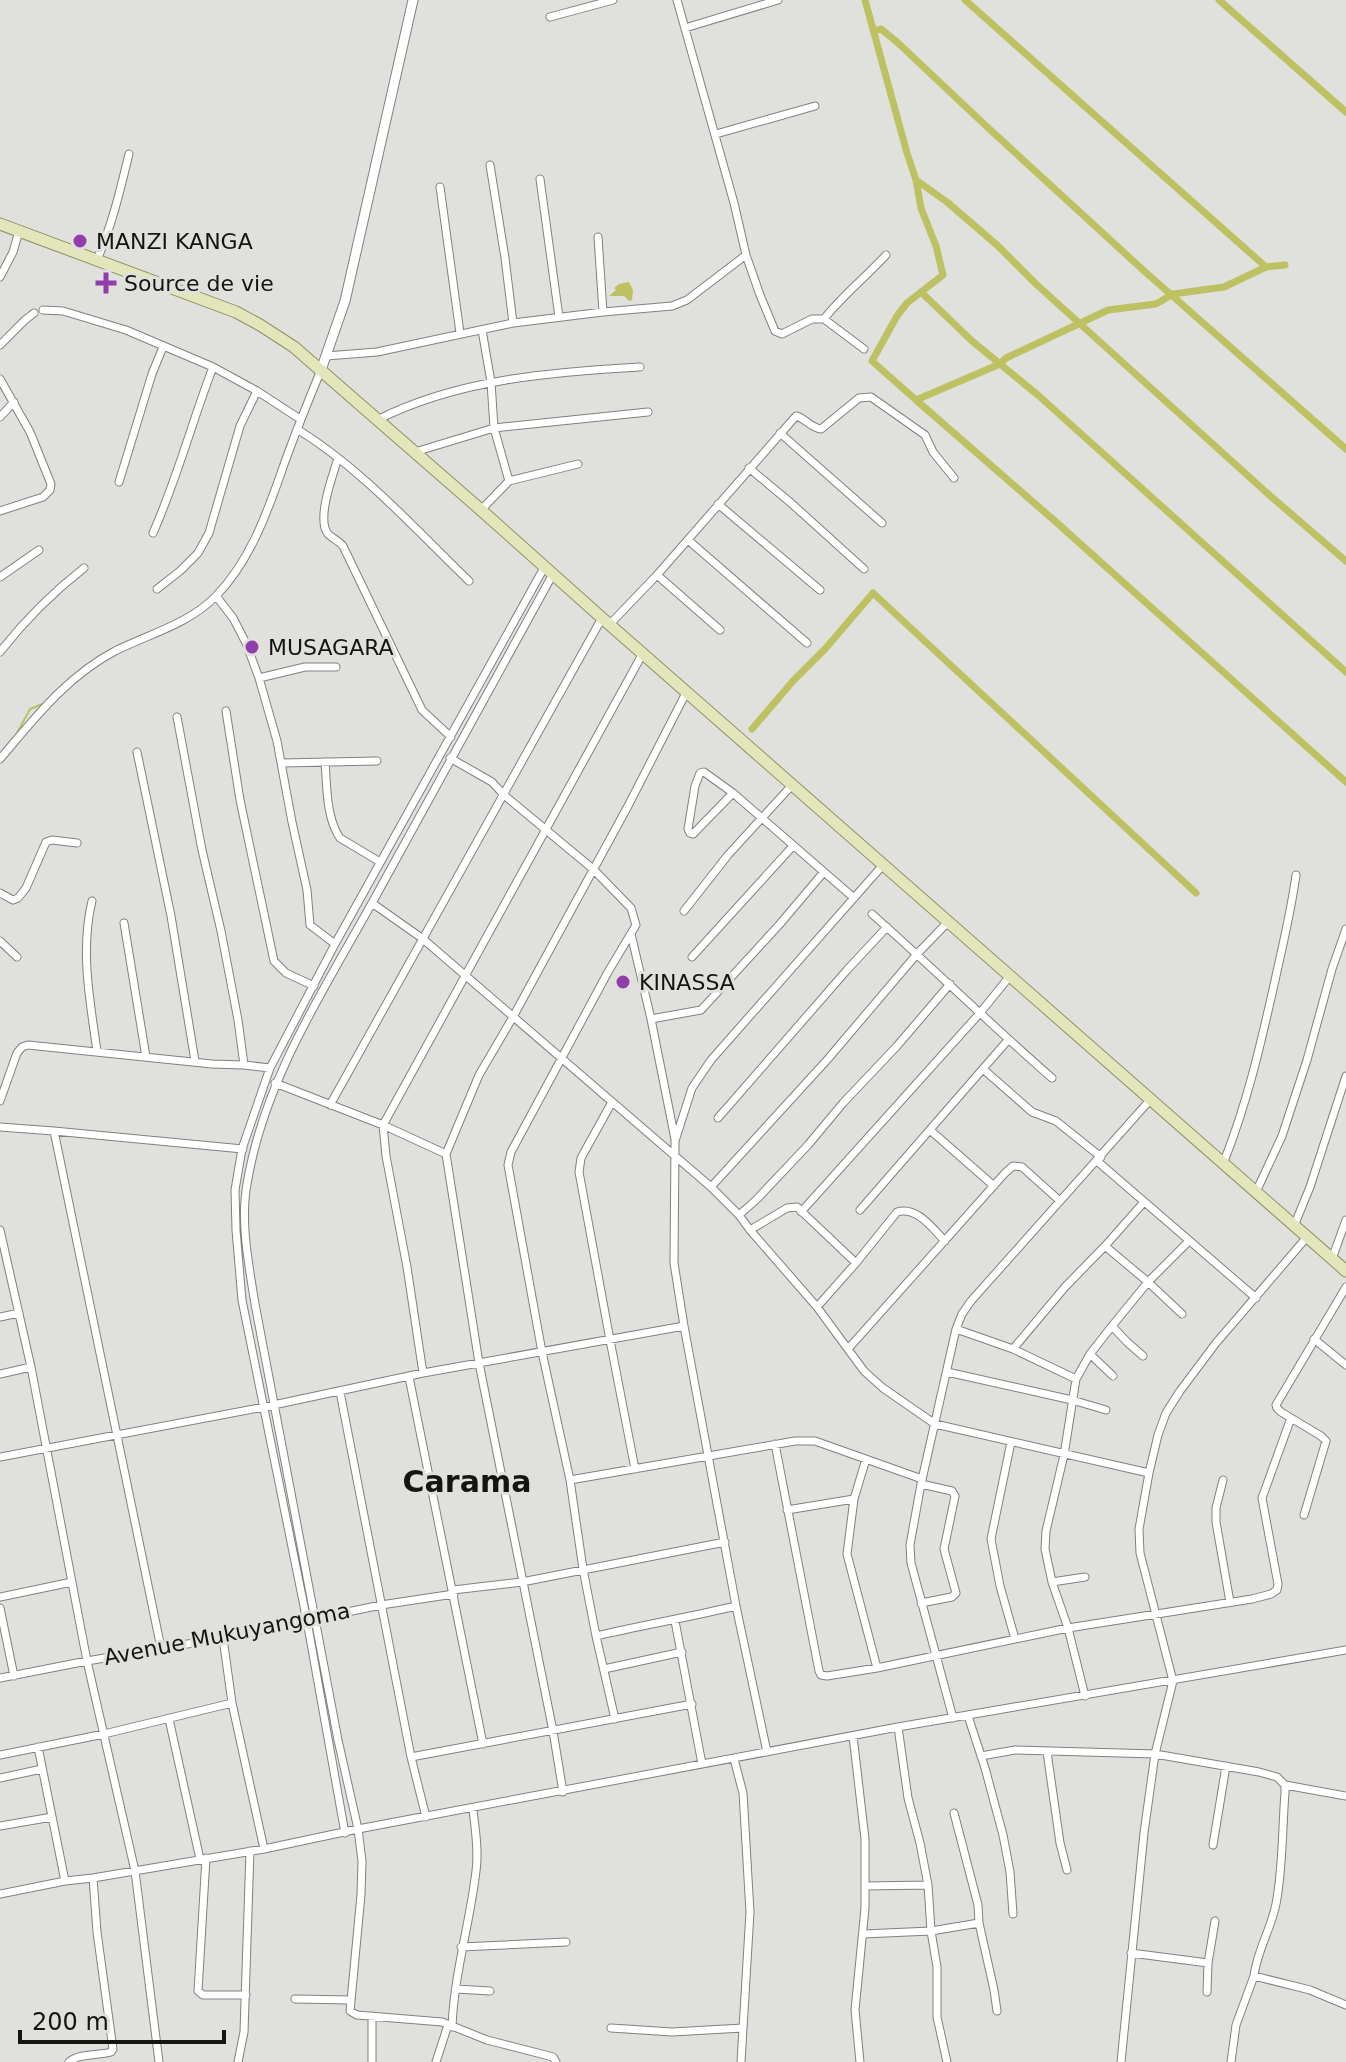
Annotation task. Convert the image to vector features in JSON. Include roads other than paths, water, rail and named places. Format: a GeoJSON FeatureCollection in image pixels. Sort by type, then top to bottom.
{"type":"FeatureCollection","features":[{"type":"Feature","properties":{"kind":"main road"},"geometry":{"type":"LineString","coordinates":[[0,224],[236,312],[284,340],[1346,1271]]}},
{"type":"Feature","properties":{"kind":"street"},"geometry":{"type":"LineString","coordinates":[[0,759],[54,696],[93,665],[206,605],[229,582],[261,527],[345,301],[413,0]]}},
{"type":"Feature","properties":{"kind":"street"},"geometry":{"type":"LineString","coordinates":[[550,17],[613,0]]}},
{"type":"Feature","properties":{"kind":"street"},"geometry":{"type":"LineString","coordinates":[[677,0],[716,134],[746,255],[778,334],[812,319],[824,319],[864,349]]}},
{"type":"Feature","properties":{"kind":"street"},"geometry":{"type":"LineString","coordinates":[[685,28],[778,0]]}},
{"type":"Feature","properties":{"kind":"street"},"geometry":{"type":"LineString","coordinates":[[716,134],[815,106]]}},
{"type":"Feature","properties":{"kind":"street"},"geometry":{"type":"LineString","coordinates":[[97,260],[114,216],[129,154]]}},
{"type":"Feature","properties":{"kind":"street"},"geometry":{"type":"LineString","coordinates":[[490,165],[513,323]]}},
{"type":"Feature","properties":{"kind":"street"},"geometry":{"type":"LineString","coordinates":[[540,179],[559,317]]}},
{"type":"Feature","properties":{"kind":"street"},"geometry":{"type":"LineString","coordinates":[[440,187],[460,333]]}},
{"type":"Feature","properties":{"kind":"street"},"geometry":{"type":"LineString","coordinates":[[0,277],[13,252],[19,231]]}},
{"type":"Feature","properties":{"kind":"street"},"geometry":{"type":"LineString","coordinates":[[598,237],[603,312]]}},
{"type":"Feature","properties":{"kind":"street"},"geometry":{"type":"LineString","coordinates":[[326,356],[377,352],[513,323],[672,306],[680,304],[746,255]]}},
{"type":"Feature","properties":{"kind":"street"},"geometry":{"type":"LineString","coordinates":[[824,319],[886,255]]}},
{"type":"Feature","properties":{"kind":"street"},"geometry":{"type":"LineString","coordinates":[[43,310],[63,311],[126,330],[213,367],[300,419]]}},
{"type":"Feature","properties":{"kind":"street"},"geometry":{"type":"LineString","coordinates":[[0,345],[34,313]]}},
{"type":"Feature","properties":{"kind":"street"},"geometry":{"type":"LineString","coordinates":[[482,330],[491,382],[494,428],[509,481]]}},
{"type":"Feature","properties":{"kind":"street"},"geometry":{"type":"LineString","coordinates":[[119,482],[163,347]]}},
{"type":"Feature","properties":{"kind":"street"},"geometry":{"type":"LineString","coordinates":[[153,533],[213,367]]}},
{"type":"Feature","properties":{"kind":"street"},"geometry":{"type":"LineString","coordinates":[[377,420],[408,406],[491,382],[640,367]]}},
{"type":"Feature","properties":{"kind":"street"},"geometry":{"type":"LineString","coordinates":[[0,379],[30,432],[51,484],[43,497],[0,511]]}},
{"type":"Feature","properties":{"kind":"street"},"geometry":{"type":"LineString","coordinates":[[157,589],[198,553],[209,533],[240,426],[257,391]]}},
{"type":"Feature","properties":{"kind":"street"},"geometry":{"type":"LineString","coordinates":[[330,1105],[504,795],[606,621],[657,575],[796,416],[821,429],[859,398],[871,397],[925,435],[933,452],[954,478]]}},
{"type":"Feature","properties":{"kind":"street"},"geometry":{"type":"LineString","coordinates":[[0,417],[14,402]]}},
{"type":"Feature","properties":{"kind":"street"},"geometry":{"type":"LineString","coordinates":[[415,452],[494,428],[648,412]]}},
{"type":"Feature","properties":{"kind":"street"},"geometry":{"type":"LineString","coordinates":[[297,429],[318,442],[379,494],[469,581]]}},
{"type":"Feature","properties":{"kind":"street"},"geometry":{"type":"LineString","coordinates":[[780,433],[882,523]]}},
{"type":"Feature","properties":{"kind":"street"},"geometry":{"type":"LineString","coordinates":[[338,458],[325,506],[323,523],[326,531],[343,546],[422,710],[451,737]]}},
{"type":"Feature","properties":{"kind":"street"},"geometry":{"type":"LineString","coordinates":[[481,510],[509,481],[578,464]]}},
{"type":"Feature","properties":{"kind":"street"},"geometry":{"type":"LineString","coordinates":[[749,468],[864,569]]}},
{"type":"Feature","properties":{"kind":"street"},"geometry":{"type":"LineString","coordinates":[[718,504],[820,590]]}},
{"type":"Feature","properties":{"kind":"street"},"geometry":{"type":"LineString","coordinates":[[688,540],[807,643]]}},
{"type":"Feature","properties":{"kind":"street"},"geometry":{"type":"LineString","coordinates":[[0,577],[39,550]]}},
{"type":"Feature","properties":{"kind":"street"},"geometry":{"type":"LineString","coordinates":[[0,652],[41,605],[84,568]]}},
{"type":"Feature","properties":{"kind":"street"},"geometry":{"type":"LineString","coordinates":[[549,570],[441,753],[270,1068],[242,1149],[235,1190],[242,1300],[358,1829],[362,1861],[361,1895],[349,2007],[352,2014],[433,2021],[487,2040],[553,2057],[556,2062]]}},
{"type":"Feature","properties":{"kind":"street"},"geometry":{"type":"LineString","coordinates":[[345,1833],[255,1304],[247,1245],[246,1188],[253,1152],[275,1083],[451,759],[549,570]]}},
{"type":"Feature","properties":{"kind":"street"},"geometry":{"type":"LineString","coordinates":[[657,575],[720,630]]}},
{"type":"Feature","properties":{"kind":"street"},"geometry":{"type":"LineString","coordinates":[[216,596],[240,630],[259,678],[282,763],[307,890],[310,925],[335,944]]}},
{"type":"Feature","properties":{"kind":"street"},"geometry":{"type":"LineString","coordinates":[[423,1373],[383,1125],[643,653]]}},
{"type":"Feature","properties":{"kind":"street"},"geometry":{"type":"LineString","coordinates":[[259,678],[305,667],[336,667]]}},
{"type":"Feature","properties":{"kind":"street"},"geometry":{"type":"LineString","coordinates":[[563,1792],[479,1363],[446,1154],[479,1075],[687,691]]}},
{"type":"Feature","properties":{"kind":"street"},"geometry":{"type":"LineString","coordinates":[[226,711],[240,800],[274,961],[286,973],[314,986]]}},
{"type":"Feature","properties":{"kind":"street"},"geometry":{"type":"LineString","coordinates":[[177,717],[236,1005],[244,1065]]}},
{"type":"Feature","properties":{"kind":"street"},"geometry":{"type":"LineString","coordinates":[[137,752],[168,902],[195,1061]]}},
{"type":"Feature","properties":{"kind":"street"},"geometry":{"type":"LineString","coordinates":[[441,753],[492,782],[593,869],[631,908],[636,925],[511,1152],[508,1165],[542,1352],[570,1480],[583,1569],[615,1719]]}},
{"type":"Feature","properties":{"kind":"street"},"geometry":{"type":"LineString","coordinates":[[282,763],[377,761]]}},
{"type":"Feature","properties":{"kind":"street"},"geometry":{"type":"LineString","coordinates":[[325,762],[336,833],[380,862]]}},
{"type":"Feature","properties":{"kind":"street"},"geometry":{"type":"LineString","coordinates":[[733,793],[693,834],[690,833],[688,829],[695,786],[700,773],[704,772],[733,793],[854,898]]}},
{"type":"Feature","properties":{"kind":"street"},"geometry":{"type":"LineString","coordinates":[[684,911],[728,855],[793,784]]}},
{"type":"Feature","properties":{"kind":"street"},"geometry":{"type":"LineString","coordinates":[[0,893],[13,900],[22,894],[46,842],[77,843]]}},
{"type":"Feature","properties":{"kind":"street"},"geometry":{"type":"LineString","coordinates":[[692,957],[793,846]]}},
{"type":"Feature","properties":{"kind":"street"},"geometry":{"type":"LineString","coordinates":[[675,1141],[692,1088],[711,1060],[883,865]]}},
{"type":"Feature","properties":{"kind":"street"},"geometry":{"type":"LineString","coordinates":[[651,1019],[701,1010],[823,873]]}},
{"type":"Feature","properties":{"kind":"street"},"geometry":{"type":"LineString","coordinates":[[1223,1164],[1241,1119],[1257,1064],[1296,875]]}},
{"type":"Feature","properties":{"kind":"street"},"geometry":{"type":"LineString","coordinates":[[92,901],[86,924],[86,974],[97,1051]]}},
{"type":"Feature","properties":{"kind":"street"},"geometry":{"type":"LineString","coordinates":[[372,903],[423,939],[711,1187],[739,1215],[817,1307],[864,1371],[883,1388],[935,1424],[1149,1473]]}},
{"type":"Feature","properties":{"kind":"street"},"geometry":{"type":"LineString","coordinates":[[872,914],[1052,1078]]}},
{"type":"Feature","properties":{"kind":"street"},"geometry":{"type":"LineString","coordinates":[[711,1187],[948,922]]}},
{"type":"Feature","properties":{"kind":"street"},"geometry":{"type":"LineString","coordinates":[[124,923],[146,1057]]}},
{"type":"Feature","properties":{"kind":"street"},"geometry":{"type":"LineString","coordinates":[[718,1118],[887,927]]}},
{"type":"Feature","properties":{"kind":"street"},"geometry":{"type":"LineString","coordinates":[[1256,1192],[1282,1136],[1346,929]]}},
{"type":"Feature","properties":{"kind":"street"},"geometry":{"type":"LineString","coordinates":[[631,934],[675,1141],[674,1263],[684,1326],[736,1606],[767,1752]]}},
{"type":"Feature","properties":{"kind":"street"},"geometry":{"type":"LineString","coordinates":[[0,941],[17,957]]}},
{"type":"Feature","properties":{"kind":"street"},"geometry":{"type":"LineString","coordinates":[[801,1212],[1010,976]]}},
{"type":"Feature","properties":{"kind":"street"},"geometry":{"type":"LineString","coordinates":[[739,1215],[808,1145],[950,984]]}},
{"type":"Feature","properties":{"kind":"street"},"geometry":{"type":"LineString","coordinates":[[860,1210],[1008,1040]]}},
{"type":"Feature","properties":{"kind":"street"},"geometry":{"type":"LineString","coordinates":[[0,1101],[17,1053],[28,1045],[270,1068]]}},
{"type":"Feature","properties":{"kind":"street"},"geometry":{"type":"LineString","coordinates":[[983,1069],[1032,1112],[1056,1121],[1256,1298]]}},
{"type":"Feature","properties":{"kind":"street"},"geometry":{"type":"LineString","coordinates":[[1294,1226],[1346,1076]]}},
{"type":"Feature","properties":{"kind":"street"},"geometry":{"type":"LineString","coordinates":[[275,1083],[383,1125],[446,1154]]}},
{"type":"Feature","properties":{"kind":"street"},"geometry":{"type":"LineString","coordinates":[[953,1718],[911,1563],[910,1545],[956,1329],[971,1301],[1150,1100]]}},
{"type":"Feature","properties":{"kind":"street"},"geometry":{"type":"LineString","coordinates":[[612,1102],[581,1158],[579,1172],[635,1469]]}},
{"type":"Feature","properties":{"kind":"street"},"geometry":{"type":"LineString","coordinates":[[0,1127],[253,1152]]}},
{"type":"Feature","properties":{"kind":"street"},"geometry":{"type":"LineString","coordinates":[[930,1130],[994,1186]]}},
{"type":"Feature","properties":{"kind":"street"},"geometry":{"type":"LineString","coordinates":[[54,1131],[161,1648]]}},
{"type":"Feature","properties":{"kind":"street"},"geometry":{"type":"LineString","coordinates":[[848,1349],[1013,1166],[1022,1167],[1060,1201]]}},
{"type":"Feature","properties":{"kind":"street"},"geometry":{"type":"LineString","coordinates":[[1013,1349],[1065,1287],[1144,1202]]}},
{"type":"Feature","properties":{"kind":"street"},"geometry":{"type":"LineString","coordinates":[[750,1230],[787,1208],[797,1207],[856,1263]]}},
{"type":"Feature","properties":{"kind":"street"},"geometry":{"type":"LineString","coordinates":[[817,1307],[897,1212],[906,1209],[914,1212],[945,1241]]}},
{"type":"Feature","properties":{"kind":"street"},"geometry":{"type":"LineString","coordinates":[[1332,1259],[1346,1220]]}},
{"type":"Feature","properties":{"kind":"street"},"geometry":{"type":"LineString","coordinates":[[0,1230],[31,1367],[87,1661],[135,1871],[159,2062]]}},
{"type":"Feature","properties":{"kind":"street"},"geometry":{"type":"LineString","coordinates":[[1121,2062],[1144,1833],[1155,1754],[1173,1681],[1140,1553],[1139,1529],[1149,1473],[1166,1413],[1216,1343],[1307,1237]]}},
{"type":"Feature","properties":{"kind":"street"},"geometry":{"type":"LineString","coordinates":[[1085,1696],[1045,1549],[1076,1379],[1090,1354],[1148,1282],[1189,1241]]}},
{"type":"Feature","properties":{"kind":"street"},"geometry":{"type":"LineString","coordinates":[[1105,1246],[1182,1314]]}},
{"type":"Feature","properties":{"kind":"street"},"geometry":{"type":"LineString","coordinates":[[1304,1515],[1326,1441],[1276,1405],[1346,1287]]}},
{"type":"Feature","properties":{"kind":"street"},"geometry":{"type":"LineString","coordinates":[[0,1317],[19,1313]]}},
{"type":"Feature","properties":{"kind":"street"},"geometry":{"type":"LineString","coordinates":[[0,1457],[340,1392],[423,1373],[684,1326]]}},
{"type":"Feature","properties":{"kind":"street"},"geometry":{"type":"LineString","coordinates":[[1112,1326],[1143,1356]]}},
{"type":"Feature","properties":{"kind":"street"},"geometry":{"type":"LineString","coordinates":[[956,1329],[1013,1349],[1076,1379]]}},
{"type":"Feature","properties":{"kind":"street"},"geometry":{"type":"LineString","coordinates":[[1314,1339],[1346,1365]]}},
{"type":"Feature","properties":{"kind":"street"},"geometry":{"type":"LineString","coordinates":[[1090,1354],[1113,1376]]}},
{"type":"Feature","properties":{"kind":"street"},"geometry":{"type":"LineString","coordinates":[[0,1374],[31,1367]]}},
{"type":"Feature","properties":{"kind":"street"},"geometry":{"type":"LineString","coordinates":[[947,1372],[1106,1410]]}},
{"type":"Feature","properties":{"kind":"street"},"geometry":{"type":"LineString","coordinates":[[409,1377],[483,1744]]}},
{"type":"Feature","properties":{"kind":"street"},"geometry":{"type":"LineString","coordinates":[[340,1392],[411,1757],[426,1817]]}},
{"type":"Feature","properties":{"kind":"street"},"geometry":{"type":"LineString","coordinates":[[775,1444],[801,1588],[821,1675],[877,1668],[1068,1628],[1261,1596],[1277,1590],[1262,1498],[1291,1418]]}},
{"type":"Feature","properties":{"kind":"street"},"geometry":{"type":"LineString","coordinates":[[570,1480],[775,1444],[815,1441],[952,1491],[955,1496],[944,1549],[956,1593],[952,1597],[921,1603]]}},
{"type":"Feature","properties":{"kind":"street"},"geometry":{"type":"LineString","coordinates":[[1011,1442],[991,1539],[1015,1639]]}},
{"type":"Feature","properties":{"kind":"street"},"geometry":{"type":"LineString","coordinates":[[866,1459],[854,1499],[847,1554],[877,1668]]}},
{"type":"Feature","properties":{"kind":"street"},"geometry":{"type":"LineString","coordinates":[[1223,1480],[1216,1522],[1230,1602]]}},
{"type":"Feature","properties":{"kind":"street"},"geometry":{"type":"LineString","coordinates":[[787,1510],[854,1499]]}},
{"type":"Feature","properties":{"kind":"street","name":"Avenue Mukuyangoma"},"geometry":{"type":"LineString","coordinates":[[0,1678],[725,1542]]}},
{"type":"Feature","properties":{"kind":"street"},"geometry":{"type":"LineString","coordinates":[[1052,1582],[1085,1577]]}},
{"type":"Feature","properties":{"kind":"street"},"geometry":{"type":"LineString","coordinates":[[0,1597],[72,1582]]}},
{"type":"Feature","properties":{"kind":"street"},"geometry":{"type":"LineString","coordinates":[[596,1636],[736,1606]]}},
{"type":"Feature","properties":{"kind":"street"},"geometry":{"type":"LineString","coordinates":[[0,1608],[14,1676]]}},
{"type":"Feature","properties":{"kind":"street"},"geometry":{"type":"LineString","coordinates":[[675,1621],[702,1764]]}},
{"type":"Feature","properties":{"kind":"street"},"geometry":{"type":"LineString","coordinates":[[223,1638],[232,1703],[264,1849]]}},
{"type":"Feature","properties":{"kind":"street"},"geometry":{"type":"LineString","coordinates":[[0,1894],[264,1849],[898,1727],[1346,1650]]}},
{"type":"Feature","properties":{"kind":"street"},"geometry":{"type":"LineString","coordinates":[[604,1669],[682,1652]]}},
{"type":"Feature","properties":{"kind":"street"},"geometry":{"type":"LineString","coordinates":[[0,1755],[232,1703]]}},
{"type":"Feature","properties":{"kind":"street"},"geometry":{"type":"LineString","coordinates":[[411,1757],[692,1704]]}},
{"type":"Feature","properties":{"kind":"street"},"geometry":{"type":"LineString","coordinates":[[968,1716],[1003,1835],[1013,1914]]}},
{"type":"Feature","properties":{"kind":"street"},"geometry":{"type":"LineString","coordinates":[[169,1719],[203,1859],[198,1991],[203,1995],[246,1995]]}},
{"type":"Feature","properties":{"kind":"street"},"geometry":{"type":"LineString","coordinates":[[898,1727],[908,1798],[928,1885],[937,1967],[937,2017],[947,2062]]}},
{"type":"Feature","properties":{"kind":"street"},"geometry":{"type":"LineString","coordinates":[[853,1736],[864,1819],[863,1934],[855,2010],[860,2062]]}},
{"type":"Feature","properties":{"kind":"street"},"geometry":{"type":"LineString","coordinates":[[38,1747],[65,1881]]}},
{"type":"Feature","properties":{"kind":"street"},"geometry":{"type":"LineString","coordinates":[[981,1756],[1015,1750],[1155,1754],[1277,1777],[1285,1785],[1346,1796]]}},
{"type":"Feature","properties":{"kind":"street"},"geometry":{"type":"LineString","coordinates":[[1047,1752],[1067,1870]]}},
{"type":"Feature","properties":{"kind":"street"},"geometry":{"type":"LineString","coordinates":[[734,1759],[743,1793],[750,1912],[741,2062]]}},
{"type":"Feature","properties":{"kind":"street"},"geometry":{"type":"LineString","coordinates":[[1213,1845],[1226,1766]]}},
{"type":"Feature","properties":{"kind":"street"},"geometry":{"type":"LineString","coordinates":[[0,1778],[42,1769]]}},
{"type":"Feature","properties":{"kind":"street"},"geometry":{"type":"LineString","coordinates":[[1231,2062],[1236,2025],[1276,1905],[1285,1785]]}},
{"type":"Feature","properties":{"kind":"street"},"geometry":{"type":"LineString","coordinates":[[436,2062],[450,2026],[476,1872],[473,1809]]}},
{"type":"Feature","properties":{"kind":"street"},"geometry":{"type":"LineString","coordinates":[[954,1813],[978,1905],[997,2011]]}},
{"type":"Feature","properties":{"kind":"street"},"geometry":{"type":"LineString","coordinates":[[0,1826],[52,1817]]}},
{"type":"Feature","properties":{"kind":"street"},"geometry":{"type":"LineString","coordinates":[[238,2062],[244,2032],[250,1851]]}},
{"type":"Feature","properties":{"kind":"street"},"geometry":{"type":"LineString","coordinates":[[69,2062],[78,2056],[102,2055],[113,2049],[93,1878]]}},
{"type":"Feature","properties":{"kind":"street"},"geometry":{"type":"LineString","coordinates":[[865,1886],[928,1885]]}},
{"type":"Feature","properties":{"kind":"street"},"geometry":{"type":"LineString","coordinates":[[1207,1992],[1215,1921]]}},
{"type":"Feature","properties":{"kind":"street"},"geometry":{"type":"LineString","coordinates":[[863,1934],[931,1931],[979,1923]]}},
{"type":"Feature","properties":{"kind":"street"},"geometry":{"type":"LineString","coordinates":[[461,1947],[566,1942]]}},
{"type":"Feature","properties":{"kind":"street"},"geometry":{"type":"LineString","coordinates":[[1131,1953],[1208,1963]]}},
{"type":"Feature","properties":{"kind":"street"},"geometry":{"type":"LineString","coordinates":[[1254,1976],[1310,1990],[1346,2005]]}},
{"type":"Feature","properties":{"kind":"street"},"geometry":{"type":"LineString","coordinates":[[456,1989],[490,1991]]}},
{"type":"Feature","properties":{"kind":"street"},"geometry":{"type":"LineString","coordinates":[[295,1999],[350,2000]]}},
{"type":"Feature","properties":{"kind":"street"},"geometry":{"type":"LineString","coordinates":[[372,2016],[372,2062]]}},
{"type":"Feature","properties":{"kind":"street"},"geometry":{"type":"LineString","coordinates":[[611,2028],[672,2032],[743,2028]]}},
{"type":"Feature","properties":{"kind":"waterway"},"geometry":{"type":"LineString","coordinates":[[865,0],[916,180],[921,208],[943,275],[907,303],[872,361],[916,400],[1000,364],[1006,358],[1108,310],[1156,304],[1173,294],[1224,287],[1266,267],[1285,265]]}},
{"type":"Feature","properties":{"kind":"waterway"},"geometry":{"type":"LineString","coordinates":[[965,0],[1266,267]]}},
{"type":"Feature","properties":{"kind":"waterway"},"geometry":{"type":"LineString","coordinates":[[1219,0],[1346,112]]}},
{"type":"Feature","properties":{"kind":"waterway"},"geometry":{"type":"LineString","coordinates":[[874,31],[881,29],[897,42],[1143,270],[1346,449]]}},
{"type":"Feature","properties":{"kind":"waterway"},"geometry":{"type":"LineString","coordinates":[[916,180],[998,246],[1036,284],[1346,561]]}},
{"type":"Feature","properties":{"kind":"waterway"},"geometry":{"type":"LineString","coordinates":[[921,292],[972,341],[1039,396],[1346,672]]}},
{"type":"Feature","properties":{"kind":"waterway"},"geometry":{"type":"LineString","coordinates":[[916,400],[1346,782]]}},
{"type":"Feature","properties":{"kind":"waterway"},"geometry":{"type":"LineString","coordinates":[[752,729],[873,593],[1196,893]]}},
{"type":"Feature","properties":{"kind":"waterway"},"geometry":{"type":"LineString","coordinates":[[16,735],[30,709],[45,703]]}},
{"type":"Feature","properties":{"kind":"place","name":"MANZI KANGA"},"geometry":{"type":"Point","coordinates":[80,241]}},
{"type":"Feature","properties":{"kind":"place","name":"Source de vie"},"geometry":{"type":"Point","coordinates":[106,283]}},
{"type":"Feature","properties":{"kind":"place","name":"MUSAGARA"},"geometry":{"type":"Point","coordinates":[252,647]}},
{"type":"Feature","properties":{"kind":"place","name":"KINASSA"},"geometry":{"type":"Point","coordinates":[623,982]}},
{"type":"Feature","properties":{"kind":"district","name":"Carama"},"geometry":{"type":"Point","coordinates":[467,1481]}}]}
